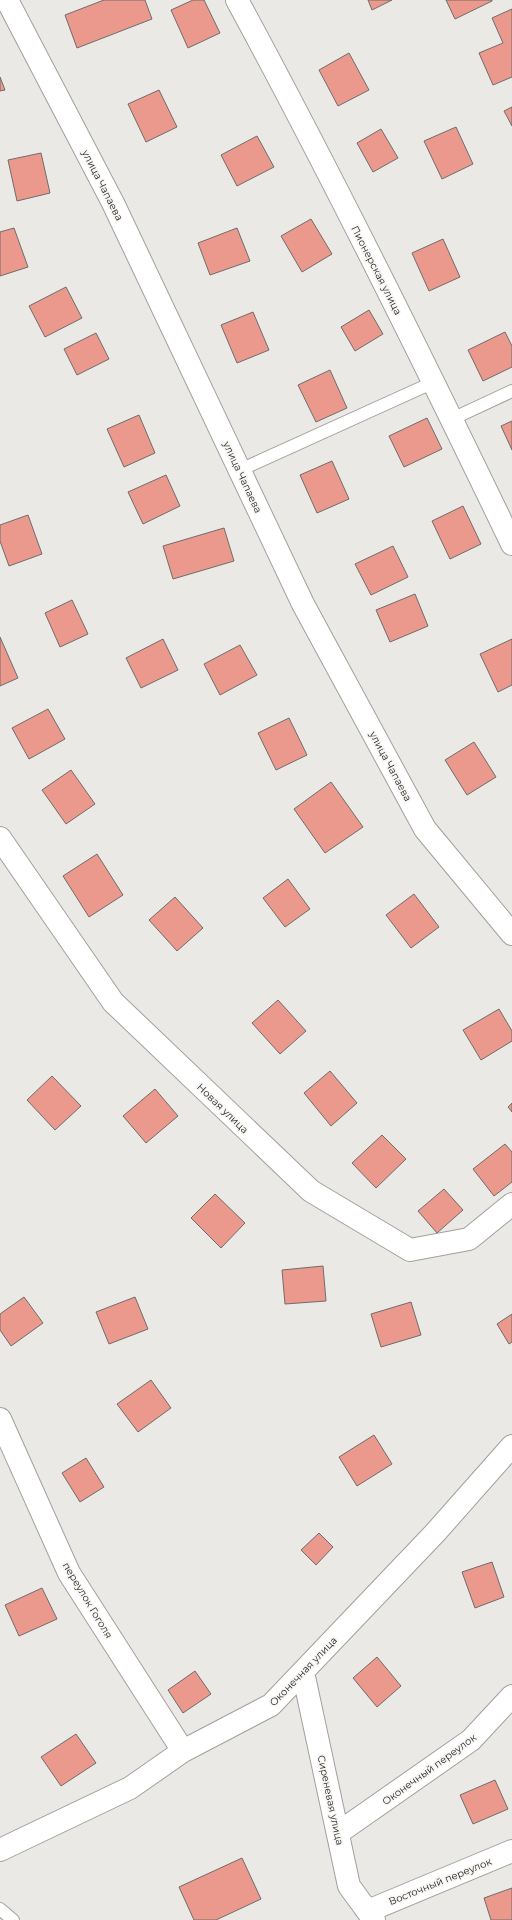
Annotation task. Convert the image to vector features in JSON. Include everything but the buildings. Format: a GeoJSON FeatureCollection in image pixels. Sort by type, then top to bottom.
{"type":"FeatureCollection","features":[{"type":"Feature","properties":{"kind":"street","name":"улица Чапаева"},"geometry":{"type":"LineString","coordinates":[[7,0],[113,203],[303,604],[425,829],[512,934]]}},
{"type":"Feature","properties":{"kind":"street","name":"Пионерская улица"},"geometry":{"type":"LineString","coordinates":[[237,0],[301,118],[434,382],[512,544]]}},
{"type":"Feature","properties":{"kind":"street","name":"Новая улица"},"geometry":{"type":"LineString","coordinates":[[0,838],[113,1002],[311,1191],[410,1250],[469,1239],[512,1204]]}},
{"type":"Feature","properties":{"kind":"street","name":"переулок Гоголя"},"geometry":{"type":"LineString","coordinates":[[0,1419],[69,1573],[183,1751]]}},
{"type":"Feature","properties":{"kind":"street","name":"Оконечная улица"},"geometry":{"type":"LineString","coordinates":[[0,1850],[130,1788],[183,1751],[271,1705],[435,1533],[512,1446]]}},
{"type":"Feature","properties":{"kind":"street","name":"Сиреневая улица"},"geometry":{"type":"LineString","coordinates":[[303,1672],[349,1886],[371,1915]]}},
{"type":"Feature","properties":{"kind":"street","name":"Оконечный переулок"},"geometry":{"type":"LineString","coordinates":[[338,1833],[471,1740],[512,1696]]}},
{"type":"Feature","properties":{"kind":"street","name":"Восточный переулок"},"geometry":{"type":"LineString","coordinates":[[371,1915],[512,1851]]}},
{"type":"Feature","properties":{"kind":"lane"},"geometry":{"type":"LineString","coordinates":[[240,470],[434,382]]}},
{"type":"Feature","properties":{"kind":"lane"},"geometry":{"type":"LineString","coordinates":[[452,419],[512,391]]}},
{"type":"Feature","properties":{"kind":"lane"},"geometry":{"type":"LineString","coordinates":[[0,1910],[13,1920]]}}]}
